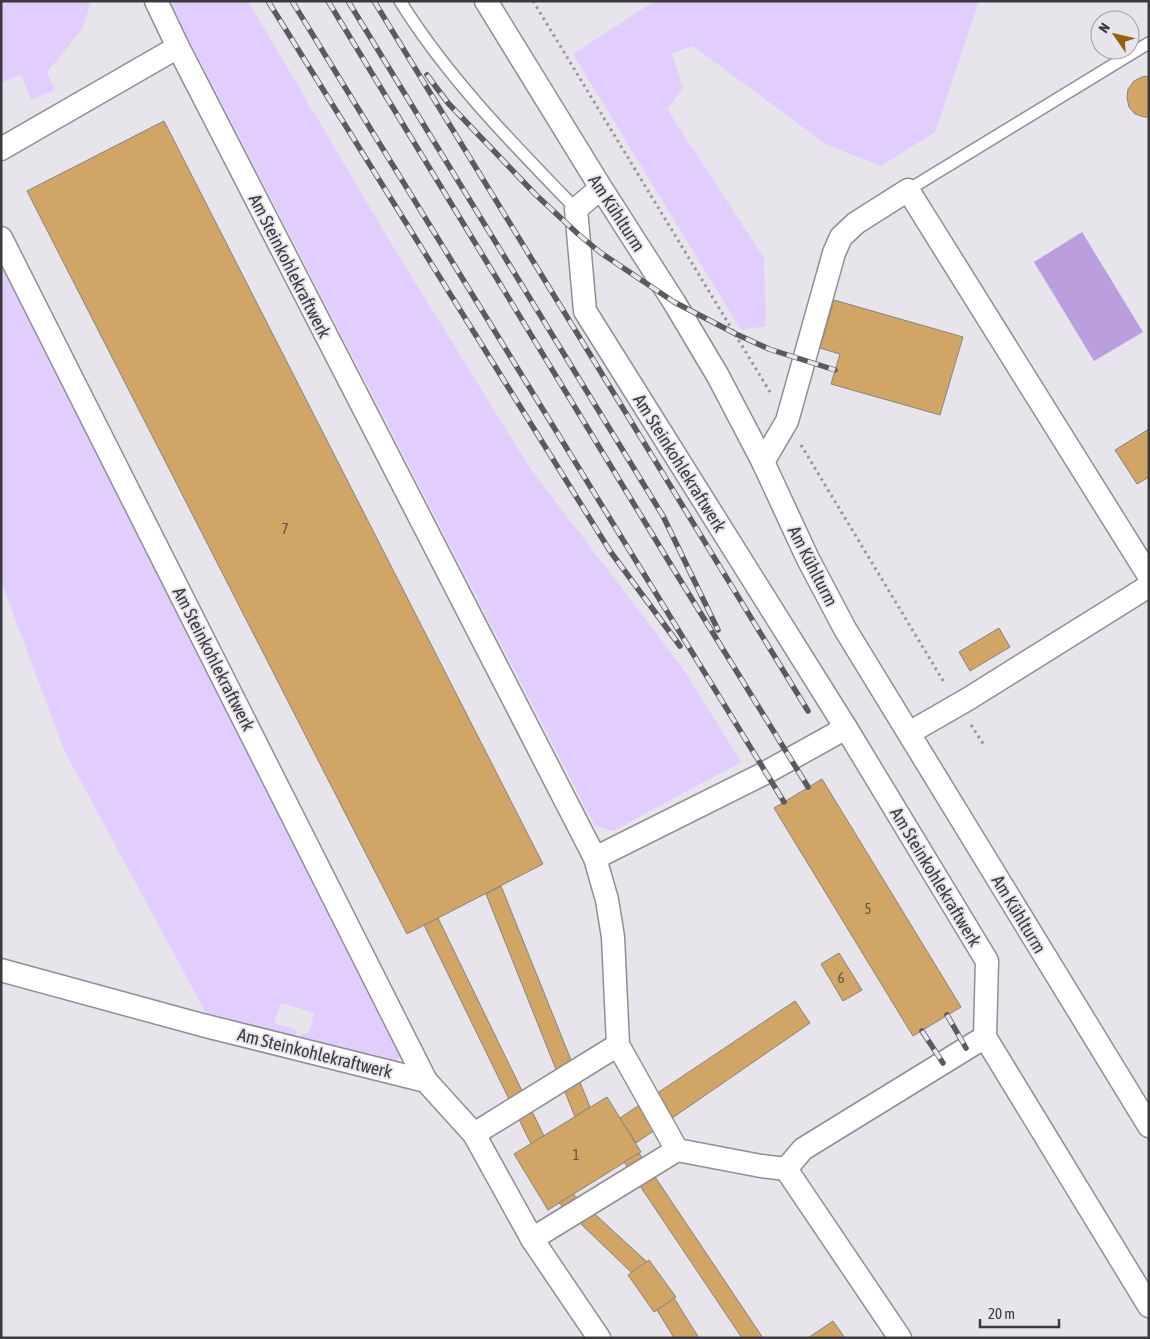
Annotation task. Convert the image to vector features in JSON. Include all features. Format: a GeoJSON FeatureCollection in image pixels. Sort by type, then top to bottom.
{"type":"FeatureCollection","features":[{"type":"Feature","properties":{"kind":"street","name":"Am Steinkohlekraftwerk"},"geometry":{"type":"LineString","coordinates":[[156,1],[178,48],[595,858],[607,900],[613,937],[618,1046],[677,1150]]}},
{"type":"Feature","properties":{"kind":"street","name":"Am Kühlturm"},"geometry":{"type":"LineString","coordinates":[[486,1],[600,188],[674,302],[718,376],[763,462],[808,559],[845,629],[1149,1126]]}},
{"type":"Feature","properties":{"kind":"street"},"geometry":{"type":"LineString","coordinates":[[1,149],[178,48]]}},
{"type":"Feature","properties":{"kind":"street"},"geometry":{"type":"LineString","coordinates":[[576,209],[600,188]]}},
{"type":"Feature","properties":{"kind":"street"},"geometry":{"type":"LineString","coordinates":[[763,462],[787,421],[834,253],[841,237],[856,223],[908,190],[1149,576]]}},
{"type":"Feature","properties":{"kind":"street","name":"Am Steinkohlekraftwerk"},"geometry":{"type":"LineString","coordinates":[[576,209],[585,311],[846,728],[987,961],[985,1037]]}},
{"type":"Feature","properties":{"kind":"street","name":"Am Steinkohlekraftwerk"},"geometry":{"type":"LineString","coordinates":[[1,238],[426,1080],[474,1134],[532,1239],[600,1338]]}},
{"type":"Feature","properties":{"kind":"street"},"geometry":{"type":"LineString","coordinates":[[909,734],[958,706],[1149,586]]}},
{"type":"Feature","properties":{"kind":"street"},"geometry":{"type":"LineString","coordinates":[[595,858],[765,773],[846,728]]}},
{"type":"Feature","properties":{"kind":"street","name":"Am Steinkohlekraftwerk"},"geometry":{"type":"LineString","coordinates":[[1,970],[202,1026],[426,1080]]}},
{"type":"Feature","properties":{"kind":"street"},"geometry":{"type":"LineString","coordinates":[[786,1169],[803,1150],[985,1037],[1149,1306]]}},
{"type":"Feature","properties":{"kind":"street"},"geometry":{"type":"LineString","coordinates":[[474,1134],[618,1046]]}},
{"type":"Feature","properties":{"kind":"street"},"geometry":{"type":"LineString","coordinates":[[532,1239],[677,1150],[786,1169],[900,1338]]}},
{"type":"Feature","properties":{"kind":"lane"},"geometry":{"type":"LineString","coordinates":[[400,1],[447,67],[509,139],[576,209]]}},
{"type":"Feature","properties":{"kind":"lane"},"geometry":{"type":"LineString","coordinates":[[908,190],[1149,43]]}},
{"type":"Feature","properties":{"kind":"path"},"geometry":{"type":"LineString","coordinates":[[533,1],[731,326],[958,706]]}},
{"type":"Feature","properties":{"kind":"shaded area"},"geometry":{"type":"Polygon","coordinates":[[[1,1],[91,1],[83,28],[47,72],[55,90],[31,100],[21,74],[1,84],[1,1]]]}},
{"type":"Feature","properties":{"kind":"shaded area"},"geometry":{"type":"Polygon","coordinates":[[[169,1],[248,1],[392,245],[530,468],[684,670],[741,762],[613,831],[595,826],[169,1]]]}},
{"type":"Feature","properties":{"kind":"shaded area"},"geometry":{"type":"Polygon","coordinates":[[[655,1],[979,1],[935,132],[881,166],[827,145],[693,46],[672,53],[683,89],[667,109],[764,258],[766,326],[741,330],[573,54],[655,1]]]}},
{"type":"Feature","properties":{"kind":"shaded area"},"geometry":{"type":"Polygon","coordinates":[[[1082,232],[1143,332],[1094,361],[1034,262],[1082,232]]]}},
{"type":"Feature","properties":{"kind":"shaded area"},"geometry":{"type":"Polygon","coordinates":[[[1,264],[403,1049],[397,1062],[386,1066],[300,1042],[302,1033],[309,1033],[314,1013],[281,1003],[274,1023],[297,1030],[293,1039],[207,1015],[64,750],[1,581],[1,264]]]}},
{"type":"Feature","properties":{"kind":"building"},"geometry":{"type":"Polygon","coordinates":[[[1149,76],[1149,117],[1144,117],[1135,114],[1129,107],[1128,89],[1134,81],[1149,76]]]}},
{"type":"Feature","properties":{"kind":"building"},"geometry":{"type":"Polygon","coordinates":[[[164,121],[543,864],[407,934],[27,191],[164,121]]]}},
{"type":"Feature","properties":{"kind":"building"},"geometry":{"type":"Polygon","coordinates":[[[834,300],[963,337],[940,415],[831,384],[840,354],[820,348],[834,300]]]}},
{"type":"Feature","properties":{"kind":"building"},"geometry":{"type":"Polygon","coordinates":[[[1149,429],[1149,477],[1137,484],[1115,450],[1149,429]]]}},
{"type":"Feature","properties":{"kind":"building"},"geometry":{"type":"Polygon","coordinates":[[[999,628],[1010,647],[970,671],[959,652],[999,628]]]}},
{"type":"Feature","properties":{"kind":"building"},"geometry":{"type":"Polygon","coordinates":[[[822,779],[961,1007],[913,1036],[774,808],[822,779]]]}},
{"type":"Feature","properties":{"kind":"building"},"geometry":{"type":"Polygon","coordinates":[[[501,886],[590,1107],[575,1117],[486,894],[501,886]]]}},
{"type":"Feature","properties":{"kind":"building"},"geometry":{"type":"Polygon","coordinates":[[[438,918],[544,1136],[531,1144],[424,925],[438,918]]]}},
{"type":"Feature","properties":{"kind":"building"},"geometry":{"type":"Polygon","coordinates":[[[839,953],[862,990],[843,1001],[821,964],[839,953]]]}},
{"type":"Feature","properties":{"kind":"building"},"geometry":{"type":"Polygon","coordinates":[[[795,1001],[810,1023],[636,1143],[620,1118],[795,1001]]]}},
{"type":"Feature","properties":{"kind":"building"},"geometry":{"type":"Polygon","coordinates":[[[607,1097],[641,1152],[548,1210],[514,1154],[607,1097]]]}},
{"type":"Feature","properties":{"kind":"building"},"geometry":{"type":"Polygon","coordinates":[[[639,1153],[763,1338],[742,1338],[624,1162],[639,1153]]]}},
{"type":"Feature","properties":{"kind":"building"},"geometry":{"type":"Polygon","coordinates":[[[573,1194],[647,1262],[674,1298],[699,1338],[674,1338],[631,1272],[559,1203],[573,1194]]]}},
{"type":"Feature","properties":{"kind":"building"},"geometry":{"type":"Polygon","coordinates":[[[649,1260],[676,1297],[654,1312],[628,1275],[649,1260]]]}},
{"type":"Feature","properties":{"kind":"building"},"geometry":{"type":"Polygon","coordinates":[[[833,1321],[845,1338],[808,1338],[833,1321]]]}},
{"type":"Feature","properties":{"kind":"railway"},"geometry":{"type":"LineString","coordinates":[[268,1],[610,551],[680,646]]}},
{"type":"Feature","properties":{"kind":"railway"},"geometry":{"type":"LineString","coordinates":[[292,1],[784,802]]}},
{"type":"Feature","properties":{"kind":"railway"},"geometry":{"type":"LineString","coordinates":[[328,1],[808,787]]}},
{"type":"Feature","properties":{"kind":"railway"},"geometry":{"type":"LineString","coordinates":[[348,1],[663,516],[718,630]]}},
{"type":"Feature","properties":{"kind":"railway"},"geometry":{"type":"LineString","coordinates":[[374,1],[808,711]]}},
{"type":"Feature","properties":{"kind":"railway"},"geometry":{"type":"LineString","coordinates":[[427,75],[448,103],[535,194],[601,253],[674,302],[736,334],[769,349],[835,370]]}},
{"type":"Feature","properties":{"kind":"railway"},"geometry":{"type":"LineString","coordinates":[[947,1015],[966,1048]]}},
{"type":"Feature","properties":{"kind":"railway"},"geometry":{"type":"LineString","coordinates":[[922,1031],[943,1063]]}}]}
